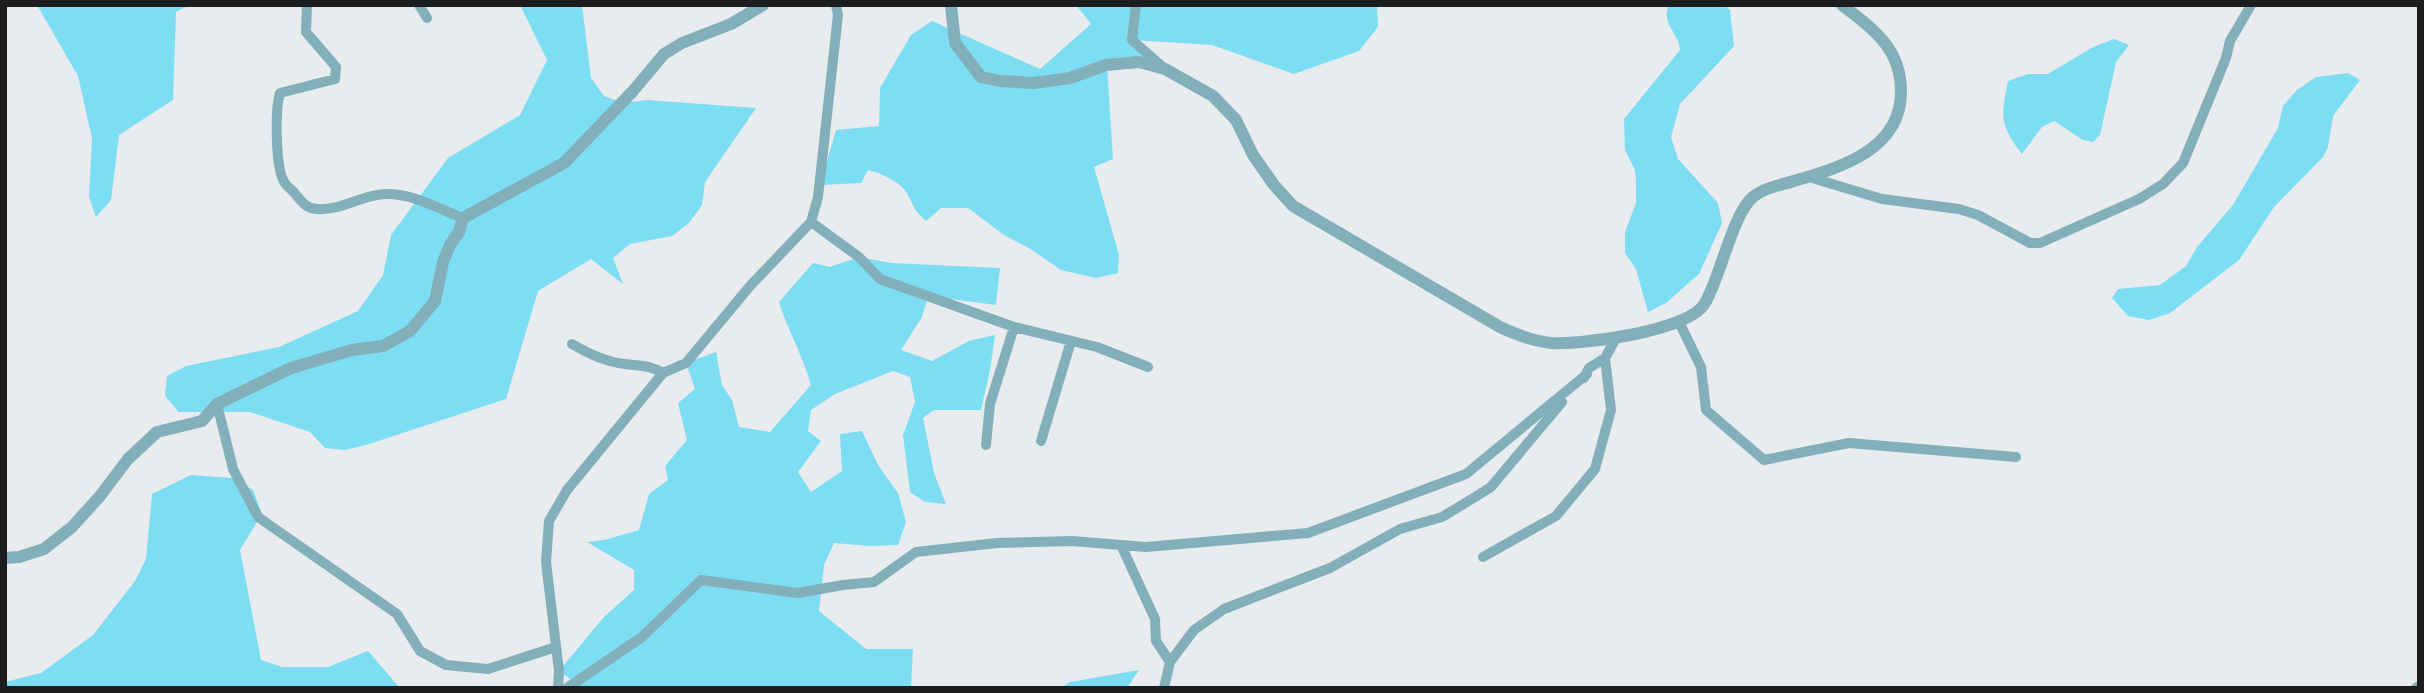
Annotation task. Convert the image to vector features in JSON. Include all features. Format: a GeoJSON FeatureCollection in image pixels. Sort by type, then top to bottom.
{"type":"FeatureCollection","features":[{"type":"Feature","properties":{"kind":"street"},"geometry":{"type":"LineString","coordinates":[[307,5],[306,32],[337,67],[335,79],[280,93],[276,104],[278,151],[283,182],[295,192],[302,203],[315,209],[334,208],[383,194],[417,200],[463,218]]}},
{"type":"Feature","properties":{"kind":"street"},"geometry":{"type":"LineString","coordinates":[[419,5],[427,18]]}},
{"type":"Feature","properties":{"kind":"street"},"geometry":{"type":"LineString","coordinates":[[5,558],[19,557],[44,548],[72,527],[128,459],[157,432],[202,421],[217,404],[291,368],[352,350],[383,346],[410,331],[435,301],[443,262],[459,232],[463,218],[564,163],[633,91],[664,54],[682,43],[731,24],[763,5]]}},
{"type":"Feature","properties":{"kind":"street"},"geometry":{"type":"LineString","coordinates":[[558,688],[559,671],[546,562],[549,521],[567,490],[663,373],[687,363],[750,286],[811,222],[818,197],[833,79],[838,15],[836,5]]}},
{"type":"Feature","properties":{"kind":"street"},"geometry":{"type":"LineString","coordinates":[[951,5],[955,43],[981,77],[1034,83],[1070,78],[1106,65],[1139,62],[1165,69]]}},
{"type":"Feature","properties":{"kind":"street"},"geometry":{"type":"LineString","coordinates":[[1136,5],[1132,40],[1165,69],[1213,96],[1236,120],[1252,155],[1293,206],[1500,327],[1541,341],[1565,343],[1616,338],[1679,322],[1693,315],[1706,302],[1748,202],[1767,189],[1853,161],[1870,151],[1898,118],[1901,103],[1899,71],[1888,46],[1881,36],[1842,5]]}},
{"type":"Feature","properties":{"kind":"street"},"geometry":{"type":"LineString","coordinates":[[1809,177],[1882,199],[1959,209],[1978,215],[2030,243],[2040,243],[2139,199],[2163,184],[2183,163],[2226,58],[2230,41],[2251,5]]}},
{"type":"Feature","properties":{"kind":"street"},"geometry":{"type":"LineString","coordinates":[[811,222],[859,257],[880,279],[1014,327],[1097,347],[1148,367]]}},
{"type":"Feature","properties":{"kind":"street"},"geometry":{"type":"LineString","coordinates":[[1679,322],[1701,367],[1706,410],[1763,460],[1849,443],[2016,457]]}},
{"type":"Feature","properties":{"kind":"street"},"geometry":{"type":"LineString","coordinates":[[986,445],[990,404],[1014,327]]}},
{"type":"Feature","properties":{"kind":"street"},"geometry":{"type":"LineString","coordinates":[[1164,688],[1170,662],[1194,630],[1224,610],[1330,568],[1400,529],[1442,517],[1490,487],[1589,369],[1605,358],[1616,338]]}},
{"type":"Feature","properties":{"kind":"street"},"geometry":{"type":"LineString","coordinates":[[1041,441],[1071,341]]}},
{"type":"Feature","properties":{"kind":"street"},"geometry":{"type":"LineString","coordinates":[[572,344],[588,354],[624,364],[640,364],[663,373]]}},
{"type":"Feature","properties":{"kind":"street"},"geometry":{"type":"LineString","coordinates":[[1483,557],[1556,516],[1595,469],[1611,410],[1605,358]]}},
{"type":"Feature","properties":{"kind":"street"},"geometry":{"type":"LineString","coordinates":[[567,688],[642,637],[701,580],[798,593],[874,582],[916,552],[1022,542],[1072,541],[1146,547],[1308,533],[1466,474],[1587,374]]}},
{"type":"Feature","properties":{"kind":"street"},"geometry":{"type":"LineString","coordinates":[[217,404],[233,469],[258,517],[397,614],[420,651],[446,666],[488,669],[556,648]]}},
{"type":"Feature","properties":{"kind":"street"},"geometry":{"type":"LineString","coordinates":[[1121,545],[1155,619],[1156,641],[1170,662]]}},
{"type":"Feature","properties":{"kind":"shaded area"},"geometry":{"type":"Polygon","coordinates":[[[37,5],[190,5],[176,12],[173,100],[119,135],[111,200],[96,217],[89,197],[92,138],[78,76],[37,5]]]}},
{"type":"Feature","properties":{"kind":"shaded area"},"geometry":{"type":"Polygon","coordinates":[[[520,5],[582,5],[591,78],[604,96],[624,103],[647,100],[756,108],[705,182],[702,205],[689,223],[672,236],[630,244],[613,258],[623,284],[591,259],[538,291],[506,399],[345,450],[325,448],[310,432],[250,412],[179,412],[165,396],[167,376],[186,366],[279,347],[358,311],[383,275],[391,235],[448,158],[520,115],[547,60],[520,5]]]}},
{"type":"Feature","properties":{"kind":"shaded area"},"geometry":{"type":"Polygon","coordinates":[[[1076,5],[1377,5],[1378,27],[1359,51],[1294,74],[1212,45],[1133,40],[1165,69],[1107,65],[1113,159],[1094,167],[1119,255],[1118,273],[1096,278],[1061,270],[1004,235],[968,208],[941,208],[926,221],[916,211],[900,185],[873,171],[868,170],[861,183],[820,185],[836,130],[879,126],[880,88],[911,35],[932,21],[1040,69],[1091,24],[1076,5]]]}},
{"type":"Feature","properties":{"kind":"shaded area"},"geometry":{"type":"Polygon","coordinates":[[[1669,5],[1725,5],[1730,10],[1734,46],[1680,104],[1671,137],[1678,159],[1718,203],[1722,223],[1699,274],[1666,303],[1648,312],[1636,269],[1625,253],[1625,232],[1636,203],[1636,181],[1635,170],[1625,150],[1624,119],[1680,50],[1668,23],[1669,5]]]}},
{"type":"Feature","properties":{"kind":"shaded area"},"geometry":{"type":"Polygon","coordinates":[[[2114,39],[2129,45],[2116,62],[2100,135],[2093,142],[2083,140],[2054,121],[2042,127],[2022,154],[2009,135],[2004,120],[2008,81],[2028,74],[2048,74],[2093,47],[2114,39]]]}},
{"type":"Feature","properties":{"kind":"shaded area"},"geometry":{"type":"Polygon","coordinates":[[[2348,73],[2360,80],[2333,116],[2328,147],[2323,157],[2274,207],[2239,260],[2170,313],[2149,320],[2128,316],[2112,298],[2118,289],[2160,285],[2186,266],[2197,247],[2233,205],[2278,128],[2283,106],[2297,90],[2316,77],[2348,73]]]}},
{"type":"Feature","properties":{"kind":"shaded area"},"geometry":{"type":"Polygon","coordinates":[[[859,257],[891,263],[1000,268],[996,305],[928,296],[922,317],[901,350],[932,361],[969,341],[995,335],[981,410],[934,410],[923,418],[934,473],[946,504],[925,502],[910,492],[903,435],[915,402],[910,377],[893,371],[835,394],[811,410],[808,431],[821,441],[798,472],[811,492],[842,471],[840,434],[862,431],[878,465],[898,493],[906,522],[898,545],[834,543],[824,565],[819,611],[866,649],[913,649],[911,688],[583,688],[559,671],[604,617],[634,590],[634,570],[587,542],[639,530],[649,494],[668,480],[665,466],[687,440],[678,403],[695,389],[686,363],[716,352],[722,385],[732,400],[739,427],[770,432],[811,385],[779,302],[813,263],[830,267],[859,257]]]}},
{"type":"Feature","properties":{"kind":"shaded area"},"geometry":{"type":"Polygon","coordinates":[[[191,475],[232,478],[253,490],[262,514],[240,550],[261,660],[282,667],[328,667],[368,651],[400,688],[5,688],[5,682],[41,673],[93,635],[135,581],[146,559],[152,494],[191,475]]]}},
{"type":"Feature","properties":{"kind":"shaded area"},"geometry":{"type":"Polygon","coordinates":[[[1139,670],[1127,688],[1060,688],[1070,682],[1139,670]]]}}]}
